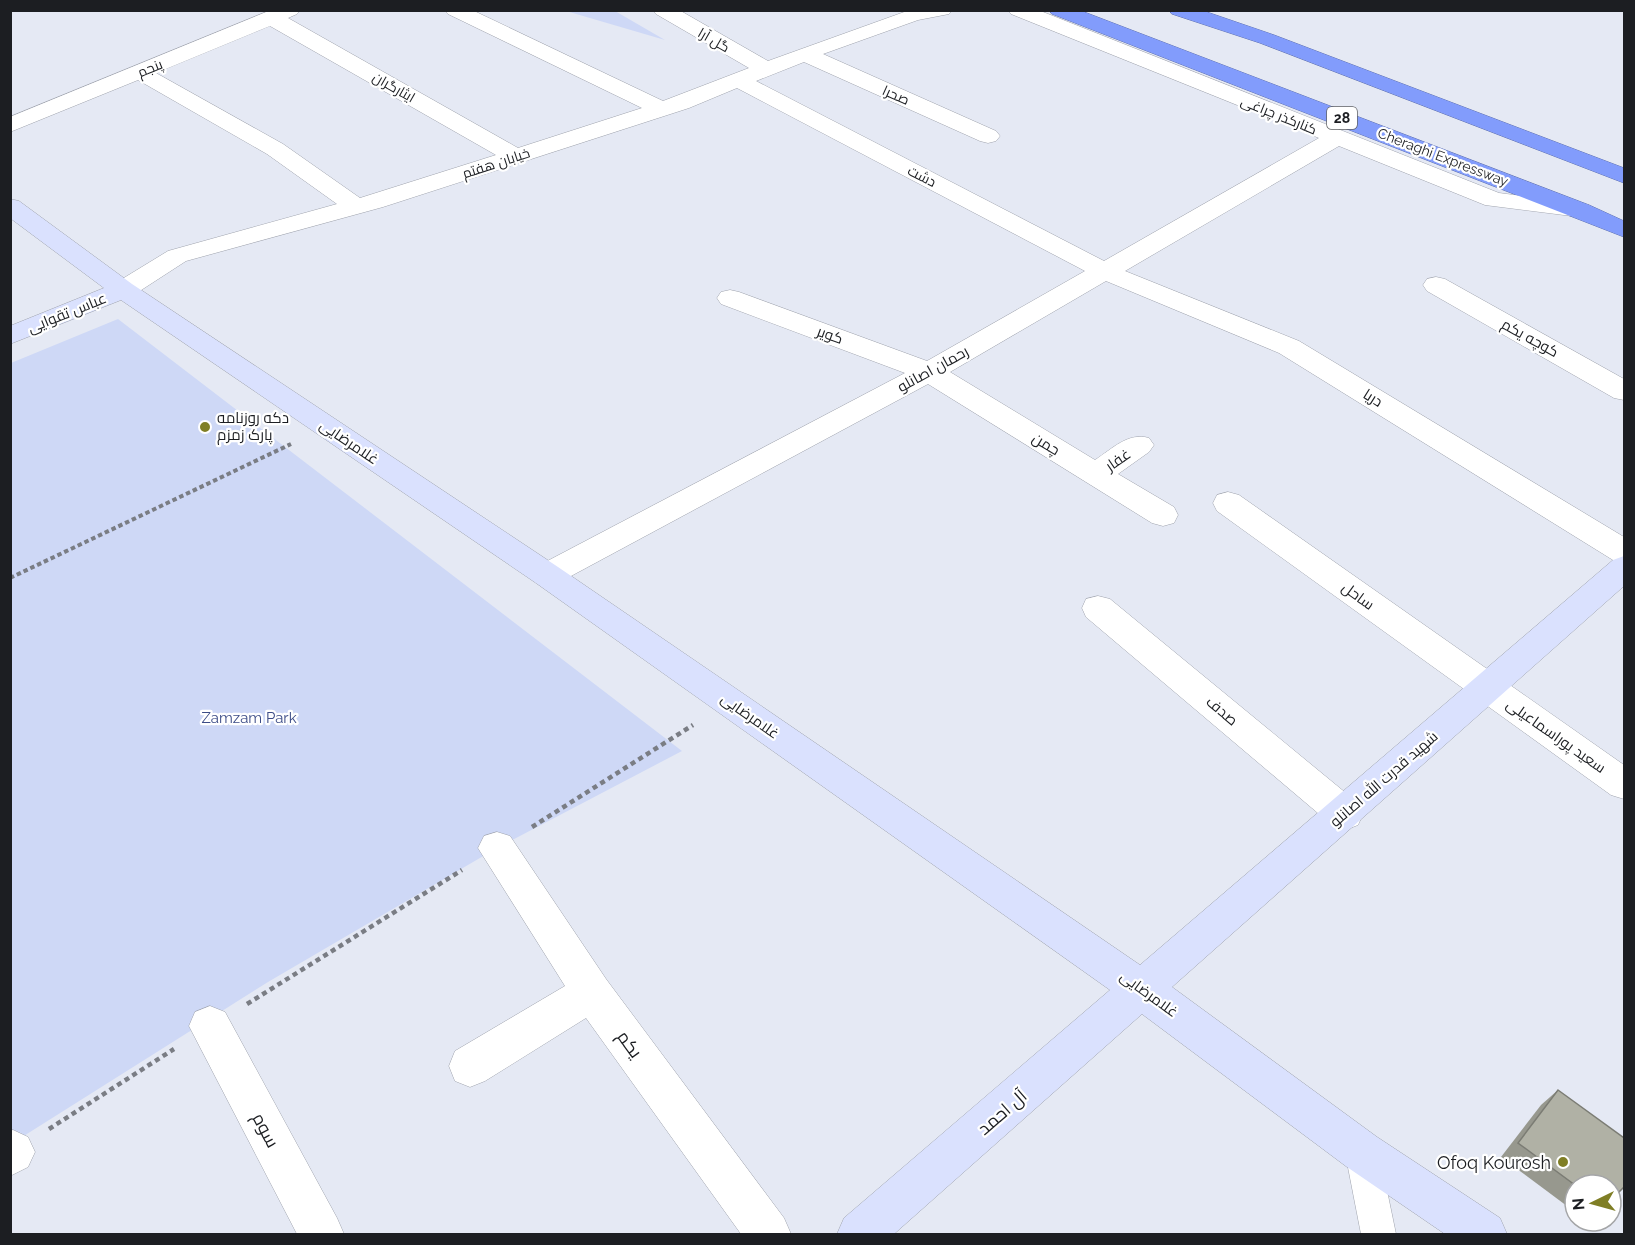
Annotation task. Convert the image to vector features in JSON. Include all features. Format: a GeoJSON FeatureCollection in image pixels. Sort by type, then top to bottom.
{"type":"FeatureCollection","features":[{"type":"Feature","properties":{"kind":"highway","name":"Cheraghi Expressway"},"geometry":{"type":"LineString","coordinates":[[1059,10],[1580,210],[1624,231]]}},
{"type":"Feature","properties":{"kind":"highway"},"geometry":{"type":"LineString","coordinates":[[1179,10],[1267,39],[1624,176]]}},
{"type":"Feature","properties":{"kind":"main road","name":"غلامرضایی"},"geometry":{"type":"LineString","coordinates":[[10,206],[123,290],[547,575],[1143,990],[1362,1152],[1484,1234]]}},
{"type":"Feature","properties":{"kind":"main road","name":"عباس تقوایی"},"geometry":{"type":"LineString","coordinates":[[10,336],[123,290]]}},
{"type":"Feature","properties":{"kind":"main road","name":"شهید قدرت الله اصانلو"},"geometry":{"type":"LineString","coordinates":[[1143,990],[1624,568]]}},
{"type":"Feature","properties":{"kind":"main road","name":"آل احمد"},"geometry":{"type":"LineString","coordinates":[[860,1234],[1143,990]]}},
{"type":"Feature","properties":{"kind":"street"},"geometry":{"type":"LineString","coordinates":[[455,10],[661,109]]}},
{"type":"Feature","properties":{"kind":"street","name":"گل آرا"},"geometry":{"type":"LineString","coordinates":[[663,10],[766,69]]}},
{"type":"Feature","properties":{"kind":"street","name":"خیابان هفتم"},"geometry":{"type":"LineString","coordinates":[[123,290],[177,256],[357,207],[661,109],[915,13],[942,10]]}},
{"type":"Feature","properties":{"kind":"street","name":"کنارکذر چراغی"},"geometry":{"type":"LineString","coordinates":[[1018,10],[1325,144],[1494,200],[1580,210]]}},
{"type":"Feature","properties":{"kind":"street","name":"پنجم"},"geometry":{"type":"LineString","coordinates":[[10,125],[281,14]]}},
{"type":"Feature","properties":{"kind":"street","name":"ایثارگران"},"geometry":{"type":"LineString","coordinates":[[281,14],[515,156]]}},
{"type":"Feature","properties":{"kind":"street","name":"صحرا"},"geometry":{"type":"LineString","coordinates":[[804,54],[988,136]]}},
{"type":"Feature","properties":{"kind":"street"},"geometry":{"type":"LineString","coordinates":[[139,72],[275,149],[357,207]]}},
{"type":"Feature","properties":{"kind":"street","name":"دشت"},"geometry":{"type":"LineString","coordinates":[[738,80],[1106,272]]}},
{"type":"Feature","properties":{"kind":"street","name":"رحمان اصانلو"},"geometry":{"type":"LineString","coordinates":[[547,575],[929,372],[1325,144]]}},
{"type":"Feature","properties":{"kind":"street","name":"دریا"},"geometry":{"type":"LineString","coordinates":[[1106,272],[1289,347],[1624,552]]}},
{"type":"Feature","properties":{"kind":"street","name":"کوچه یکم"},"geometry":{"type":"LineString","coordinates":[[1436,285],[1624,391]]}},
{"type":"Feature","properties":{"kind":"street","name":"کویر"},"geometry":{"type":"LineString","coordinates":[[730,298],[929,372]]}},
{"type":"Feature","properties":{"kind":"street","name":"چمن"},"geometry":{"type":"LineString","coordinates":[[929,372],[1163,515]]}},
{"type":"Feature","properties":{"kind":"street","name":"غفار"},"geometry":{"type":"LineString","coordinates":[[1096,474],[1139,446]]}},
{"type":"Feature","properties":{"kind":"street","name":"ساحل"},"geometry":{"type":"LineString","coordinates":[[1228,503],[1487,688]]}},
{"type":"Feature","properties":{"kind":"street","name":"صدف"},"geometry":{"type":"LineString","coordinates":[[1098,609],[1345,814]]}},
{"type":"Feature","properties":{"kind":"street","name":"سعید پوراسماعیلی"},"geometry":{"type":"LineString","coordinates":[[1487,688],[1624,784]]}},
{"type":"Feature","properties":{"kind":"street","name":"یکم"},"geometry":{"type":"LineString","coordinates":[[497,848],[592,992],[768,1234]]}},
{"type":"Feature","properties":{"kind":"street"},"geometry":{"type":"LineString","coordinates":[[470,1066],[592,992]]}},
{"type":"Feature","properties":{"kind":"street","name":"سوم"},"geometry":{"type":"LineString","coordinates":[[210,1026],[321,1234]]}},
{"type":"Feature","properties":{"kind":"lane"},"geometry":{"type":"LineString","coordinates":[[1362,1152],[1379,1234]]}},
{"type":"Feature","properties":{"kind":"path"},"geometry":{"type":"LineString","coordinates":[[10,578],[327,427]]}},
{"type":"Feature","properties":{"kind":"path"},"geometry":{"type":"LineString","coordinates":[[12,1153],[210,1026],[729,702]]}},
{"type":"Feature","properties":{"kind":"green space"},"geometry":{"type":"Polygon","coordinates":[[[566,11],[615,11],[665,40],[566,11]]]}},
{"type":"Feature","properties":{"kind":"green space","name":"Zamzam Park"},"geometry":{"type":"Polygon","coordinates":[[[118,319],[682,751],[497,848],[268,982],[11,1144],[11,363],[118,319]]]}},
{"type":"Feature","properties":{"kind":"building"},"geometry":{"type":"Polygon","coordinates":[[[1558,1090],[1624,1138],[1624,1187],[1623,1173],[1563,1173],[1563,1176],[1518,1143],[1558,1090]]]}},
{"type":"Feature","properties":{"kind":"place","name":"دکه روزنامه پارک زمزم"},"geometry":{"type":"Point","coordinates":[205,427]}},
{"type":"Feature","properties":{"kind":"place","name":"Ofoq Kourosh"},"geometry":{"type":"Point","coordinates":[1563,1162]}}]}
